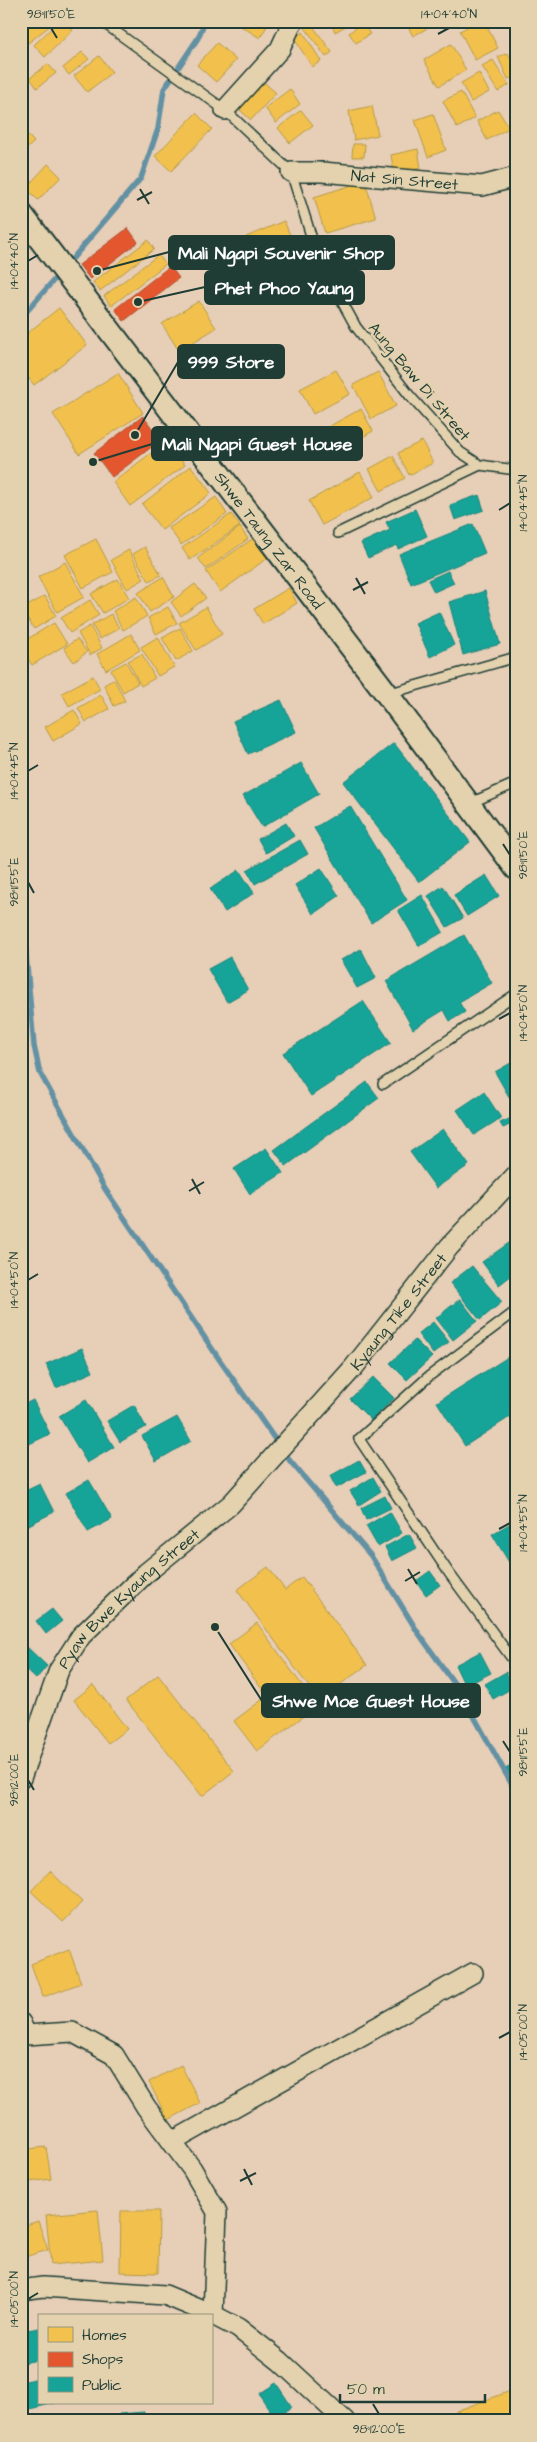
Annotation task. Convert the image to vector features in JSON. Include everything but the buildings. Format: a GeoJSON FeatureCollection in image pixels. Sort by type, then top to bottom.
{"type":"FeatureCollection","features":[{"type":"Feature","properties":{"kind":"street"},"geometry":{"type":"LineString","coordinates":[[225,110],[280,49],[293,21]]}},
{"type":"Feature","properties":{"kind":"street","name":"Nat Sin Street"},"geometry":{"type":"LineString","coordinates":[[291,172],[322,172],[482,186],[516,177]]}},
{"type":"Feature","properties":{"kind":"street","name":"Shwe Taung Zar Road"},"geometry":{"type":"LineString","coordinates":[[21,214],[387,694],[516,868]]}},
{"type":"Feature","properties":{"kind":"street","name":"Kyaung Tike Street"},"geometry":{"type":"LineString","coordinates":[[281,1449],[354,1367],[449,1246],[516,1175]]}},
{"type":"Feature","properties":{"kind":"street","name":"Pyaw Bwe Kyaung Street"},"geometry":{"type":"LineString","coordinates":[[21,1778],[59,1670],[81,1636],[146,1573],[231,1504],[281,1449]]}},
{"type":"Feature","properties":{"kind":"street"},"geometry":{"type":"LineString","coordinates":[[172,2142],[473,1973]]}},
{"type":"Feature","properties":{"kind":"street"},"geometry":{"type":"LineString","coordinates":[[23,2031],[72,2032],[114,2055],[146,2108],[192,2169],[217,2212],[214,2315],[238,2328],[280,2361],[345,2421]]}},
{"type":"Feature","properties":{"kind":"street"},"geometry":{"type":"LineString","coordinates":[[21,2290],[43,2287],[165,2295],[212,2314]]}},
{"type":"Feature","properties":{"kind":"lane","name":"Aung Baw Di Street"},"geometry":{"type":"LineString","coordinates":[[101,21],[225,110],[291,172],[318,258],[356,327],[410,396],[460,452],[480,465]]}},
{"type":"Feature","properties":{"kind":"lane"},"geometry":{"type":"LineString","coordinates":[[338,534],[480,465],[516,470]]}},
{"type":"Feature","properties":{"kind":"lane"},"geometry":{"type":"LineString","coordinates":[[387,694],[516,657]]}},
{"type":"Feature","properties":{"kind":"lane"},"geometry":{"type":"LineString","coordinates":[[468,804],[516,783]]}},
{"type":"Feature","properties":{"kind":"lane"},"geometry":{"type":"LineString","coordinates":[[383,1084],[516,994]]}},
{"type":"Feature","properties":{"kind":"lane"},"geometry":{"type":"LineString","coordinates":[[516,1311],[428,1377],[359,1439],[449,1573],[516,1664]]}},
{"type":"Feature","properties":{"kind":"waterway"},"geometry":{"type":"LineString","coordinates":[[67,265],[141,178],[158,129],[164,89],[198,38],[205,21]]}},
{"type":"Feature","properties":{"kind":"waterway"},"geometry":{"type":"LineString","coordinates":[[21,318],[59,274]]}},
{"type":"Feature","properties":{"kind":"waterway"},"geometry":{"type":"LineString","coordinates":[[21,823],[26,955],[34,1046],[40,1073],[105,1189],[290,1461],[371,1556],[417,1631],[461,1693],[516,1792]]}},
{"type":"Feature","properties":{"kind":"place","name":"Mali Ngapi Souvenir Shop"},"geometry":{"type":"Point","coordinates":[97,271]}},
{"type":"Feature","properties":{"kind":"place","name":"Phet Phoo Yaung"},"geometry":{"type":"Point","coordinates":[138,302]}},
{"type":"Feature","properties":{"kind":"place","name":"999 Store"},"geometry":{"type":"Point","coordinates":[135,435]}},
{"type":"Feature","properties":{"kind":"place","name":"Mali Ngapi Guest House"},"geometry":{"type":"Point","coordinates":[93,462]}},
{"type":"Feature","properties":{"kind":"place","name":"Shwe Moe Guest House"},"geometry":{"type":"Point","coordinates":[215,1627]}}]}
